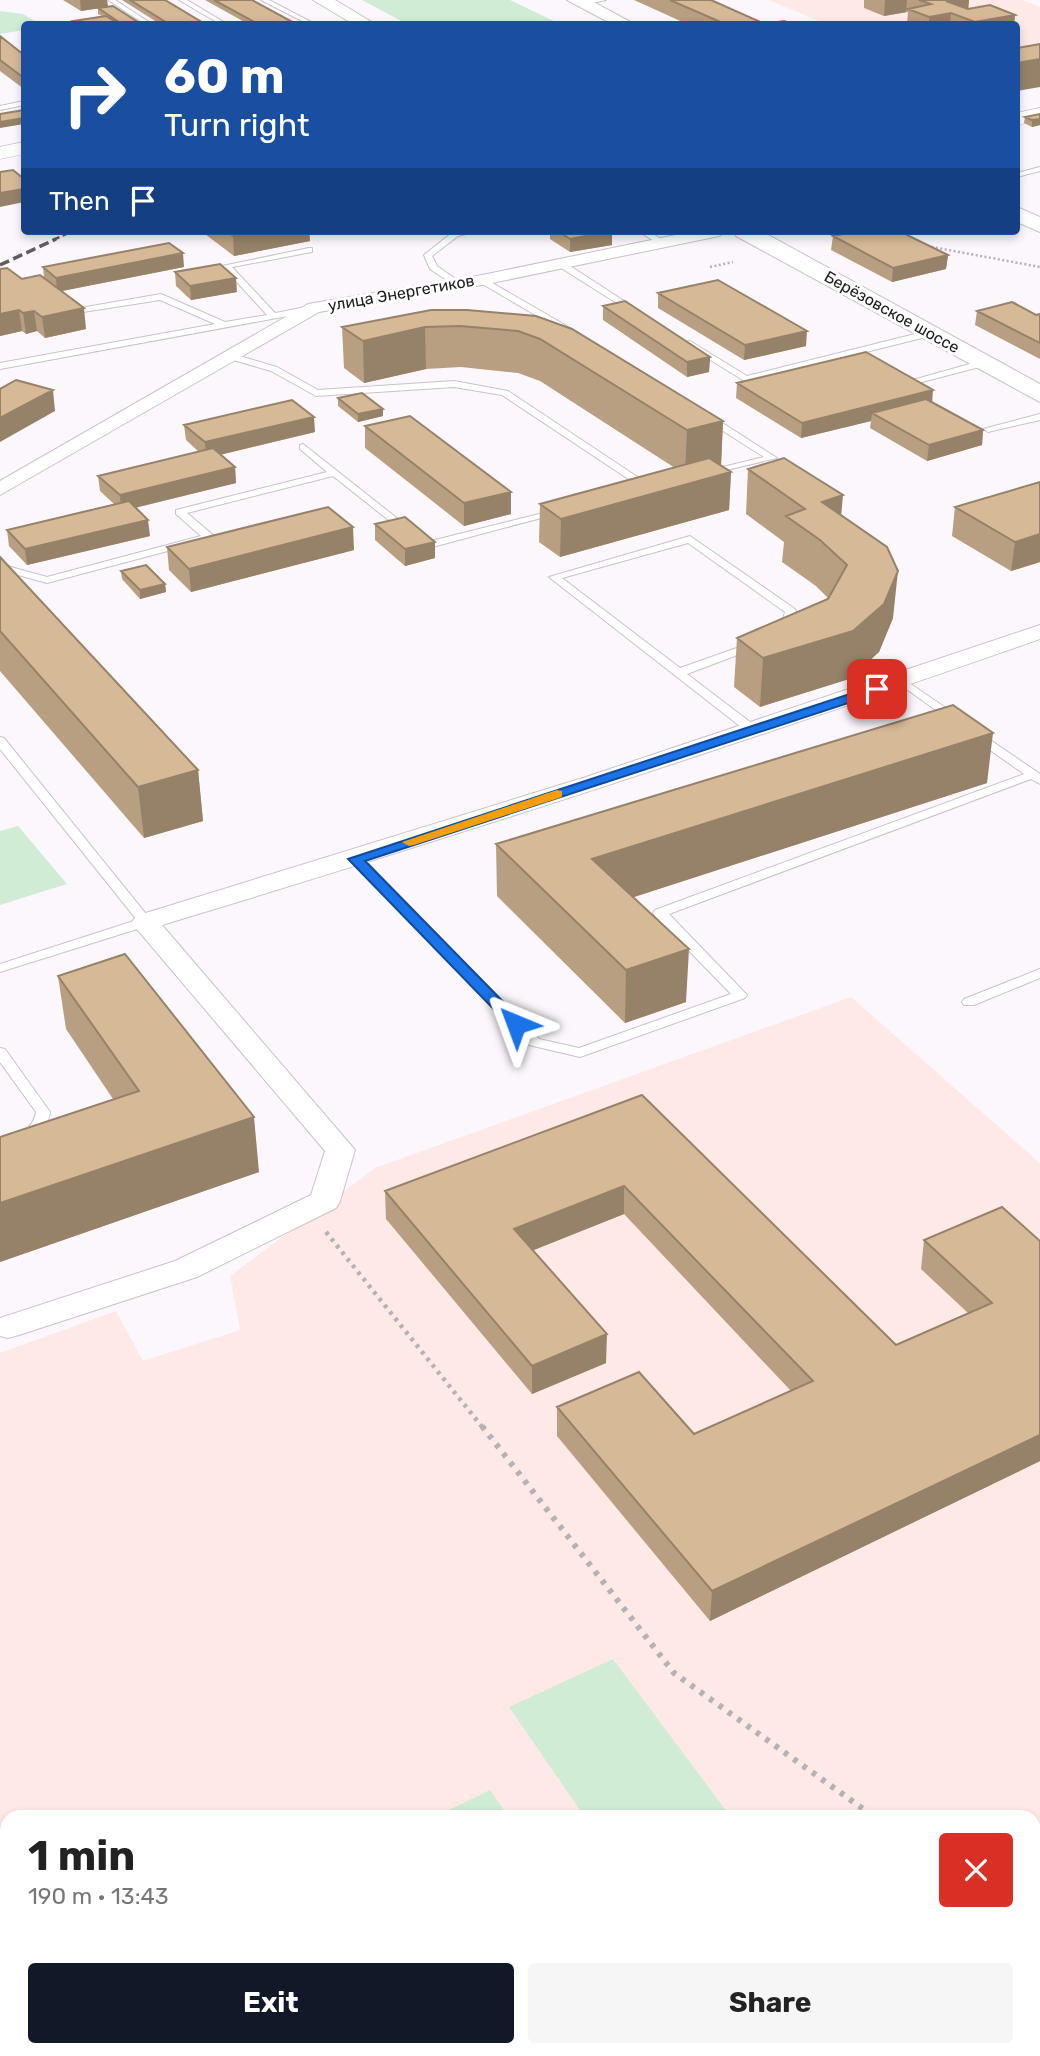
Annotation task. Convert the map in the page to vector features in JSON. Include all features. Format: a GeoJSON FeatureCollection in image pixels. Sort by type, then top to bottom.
{"type":"FeatureCollection","features":[{"type":"Feature","properties":{"kind":"main road"},"geometry":{"type":"LineString","coordinates":[[322,0],[360,21]]}},
{"type":"Feature","properties":{"kind":"main road"},"geometry":{"type":"LineString","coordinates":[[580,2],[619,21]]}},
{"type":"Feature","properties":{"kind":"main road"},"geometry":{"type":"LineString","coordinates":[[1020,215],[1040,225]]}},
{"type":"Feature","properties":{"kind":"main road","name":"Берёзовское шоссе"},"geometry":{"type":"LineString","coordinates":[[751,235],[1040,394]]}},
{"type":"Feature","properties":{"kind":"street"},"geometry":{"type":"LineString","coordinates":[[1020,118],[1040,114]]}},
{"type":"Feature","properties":{"kind":"street"},"geometry":{"type":"LineString","coordinates":[[0,153],[21,149]]}},
{"type":"Feature","properties":{"kind":"street","name":"улица Энергетиков"},"geometry":{"type":"LineString","coordinates":[[0,489],[314,308],[482,280],[700,235]]}},
{"type":"Feature","properties":{"kind":"street"},"geometry":{"type":"LineString","coordinates":[[8,1327],[186,1269],[325,1202],[340,1150],[145,922],[356,859],[754,732],[1040,632]]}},
{"type":"Feature","properties":{"kind":"lane"},"geometry":{"type":"LineString","coordinates":[[111,0],[144,21]]}},
{"type":"Feature","properties":{"kind":"lane"},"geometry":{"type":"LineString","coordinates":[[182,0],[219,21]]}},
{"type":"Feature","properties":{"kind":"lane"},"geometry":{"type":"LineString","coordinates":[[264,0],[306,21]]}},
{"type":"Feature","properties":{"kind":"lane"},"geometry":{"type":"LineString","coordinates":[[580,2],[603,0]]}},
{"type":"Feature","properties":{"kind":"lane"},"geometry":{"type":"LineString","coordinates":[[0,108],[21,104]]}},
{"type":"Feature","properties":{"kind":"lane"},"geometry":{"type":"LineString","coordinates":[[1020,174],[1040,169]]}},
{"type":"Feature","properties":{"kind":"lane"},"geometry":{"type":"LineString","coordinates":[[455,235],[428,255],[433,267],[457,284]]}},
{"type":"Feature","properties":{"kind":"lane"},"geometry":{"type":"LineString","coordinates":[[649,235],[662,243]]}},
{"type":"Feature","properties":{"kind":"lane"},"geometry":{"type":"LineString","coordinates":[[273,316],[226,266],[309,250]]}},
{"type":"Feature","properties":{"kind":"lane"},"geometry":{"type":"LineString","coordinates":[[561,264],[651,320]]}},
{"type":"Feature","properties":{"kind":"lane"},"geometry":{"type":"LineString","coordinates":[[482,280],[589,344]]}},
{"type":"Feature","properties":{"kind":"lane"},"geometry":{"type":"LineString","coordinates":[[86,310],[161,297],[224,325]]}},
{"type":"Feature","properties":{"kind":"lane"},"geometry":{"type":"LineString","coordinates":[[0,366],[314,308]]}},
{"type":"Feature","properties":{"kind":"lane"},"geometry":{"type":"LineString","coordinates":[[675,335],[746,379],[931,332]]}},
{"type":"Feature","properties":{"kind":"lane"},"geometry":{"type":"LineString","coordinates":[[233,357],[274,369],[316,393],[454,384],[505,393],[650,489]]}},
{"type":"Feature","properties":{"kind":"lane"},"geometry":{"type":"LineString","coordinates":[[907,383],[984,363]]}},
{"type":"Feature","properties":{"kind":"lane"},"geometry":{"type":"LineString","coordinates":[[692,408],[772,458],[699,477]]}},
{"type":"Feature","properties":{"kind":"lane"},"geometry":{"type":"LineString","coordinates":[[988,429],[1040,417]]}},
{"type":"Feature","properties":{"kind":"lane"},"geometry":{"type":"LineString","coordinates":[[303,447],[425,546],[572,509]]}},
{"type":"Feature","properties":{"kind":"lane"},"geometry":{"type":"LineString","coordinates":[[0,566],[47,580],[209,537],[180,512],[333,473]]}},
{"type":"Feature","properties":{"kind":"lane"},"geometry":{"type":"LineString","coordinates":[[637,492],[662,486]]}},
{"type":"Feature","properties":{"kind":"lane"},"geometry":{"type":"LineString","coordinates":[[678,673],[785,634],[791,611],[690,539],[554,577],[754,732]]}},
{"type":"Feature","properties":{"kind":"lane"},"geometry":{"type":"LineString","coordinates":[[902,681],[1036,778]]}},
{"type":"Feature","properties":{"kind":"lane"},"geometry":{"type":"LineString","coordinates":[[0,741],[145,922],[0,968]]}},
{"type":"Feature","properties":{"kind":"lane"},"geometry":{"type":"LineString","coordinates":[[356,859],[534,1042],[580,1053],[740,995],[660,913],[1036,778]]}},
{"type":"Feature","properties":{"kind":"lane"},"geometry":{"type":"LineString","coordinates":[[969,1002],[1040,973]]}},
{"type":"Feature","properties":{"kind":"lane"},"geometry":{"type":"LineString","coordinates":[[0,1052],[43,1112],[43,1119],[33,1133],[0,1147]]}},
{"type":"Feature","properties":{"kind":"path"},"geometry":{"type":"LineString","coordinates":[[923,246],[1040,267]]}},
{"type":"Feature","properties":{"kind":"path"},"geometry":{"type":"LineString","coordinates":[[710,267],[733,262]]}},
{"type":"Feature","properties":{"kind":"path"},"geometry":{"type":"LineString","coordinates":[[307,1210],[397,1317],[674,1673],[865,1810]]}},
{"type":"Feature","properties":{"kind":"shaded area"},"geometry":{"type":"Polygon","coordinates":[[[769,0],[1022,0],[1040,7],[1040,45],[1020,48],[1020,21],[819,21],[769,0]]]}},
{"type":"Feature","properties":{"kind":"shaded area"},"geometry":{"type":"Polygon","coordinates":[[[851,997],[1040,1163],[1040,1810],[0,1810],[0,1353],[116,1311],[143,1361],[240,1330],[230,1276],[375,1168],[851,997]]]}},
{"type":"Feature","properties":{"kind":"green space"},"geometry":{"type":"Polygon","coordinates":[[[362,0],[510,0],[554,21],[401,21],[362,0]]]}},
{"type":"Feature","properties":{"kind":"green space"},"geometry":{"type":"Polygon","coordinates":[[[0,11],[23,14],[35,21],[21,21],[21,30],[0,34],[0,11]]]}},
{"type":"Feature","properties":{"kind":"green space"},"geometry":{"type":"Polygon","coordinates":[[[18,826],[67,884],[0,905],[0,831],[18,826]]]}},
{"type":"Feature","properties":{"kind":"green space"},"geometry":{"type":"Polygon","coordinates":[[[613,1659],[726,1810],[580,1810],[509,1707],[613,1659]]]}},
{"type":"Feature","properties":{"kind":"green space"},"geometry":{"type":"Polygon","coordinates":[[[490,1790],[504,1810],[448,1810],[490,1790]]]}},
{"type":"Feature","properties":{"kind":"building"},"geometry":{"type":"Polygon","coordinates":[[[130,0],[165,0],[200,21],[164,21],[130,0]]]}},
{"type":"Feature","properties":{"kind":"building"},"geometry":{"type":"Polygon","coordinates":[[[214,0],[252,0],[290,21],[252,21],[214,0]]]}},
{"type":"Feature","properties":{"kind":"building"},"geometry":{"type":"Polygon","coordinates":[[[670,0],[711,0],[758,21],[718,21],[670,0]]]}},
{"type":"Feature","properties":{"kind":"building"},"geometry":{"type":"Polygon","coordinates":[[[919,0],[953,0],[946,1],[968,9],[990,5],[1015,15],[972,21],[951,13],[929,17],[908,9],[931,4],[919,0]]]}},
{"type":"Feature","properties":{"kind":"building"},"geometry":{"type":"Polygon","coordinates":[[[113,6],[136,21],[118,21],[98,8],[113,6]]]}},
{"type":"Feature","properties":{"kind":"building"},"geometry":{"type":"Polygon","coordinates":[[[106,16],[114,21],[73,21],[106,16]]]}},
{"type":"Feature","properties":{"kind":"building"},"geometry":{"type":"Polygon","coordinates":[[[0,36],[21,53],[21,76],[0,60],[0,36]]]}},
{"type":"Feature","properties":{"kind":"building"},"geometry":{"type":"Polygon","coordinates":[[[1040,44],[1040,59],[1020,62],[1020,47],[1040,44]]]}},
{"type":"Feature","properties":{"kind":"building"},"geometry":{"type":"Polygon","coordinates":[[[21,110],[21,118],[0,122],[0,114],[21,110]]]}},
{"type":"Feature","properties":{"kind":"building"},"geometry":{"type":"Polygon","coordinates":[[[1040,114],[1040,119],[1025,117],[1040,114]]]}},
{"type":"Feature","properties":{"kind":"building"},"geometry":{"type":"Polygon","coordinates":[[[13,170],[21,177],[21,190],[0,193],[0,172],[13,170]]]}},
{"type":"Feature","properties":{"kind":"building"},"geometry":{"type":"Polygon","coordinates":[[[564,235],[591,235],[570,239],[564,235]]]}},
{"type":"Feature","properties":{"kind":"building"},"geometry":{"type":"Polygon","coordinates":[[[907,235],[948,255],[893,268],[833,236],[907,235]]]}},
{"type":"Feature","properties":{"kind":"building"},"geometry":{"type":"Polygon","coordinates":[[[169,243],[183,253],[56,278],[43,267],[169,243]]]}},
{"type":"Feature","properties":{"kind":"building"},"geometry":{"type":"Polygon","coordinates":[[[220,264],[236,278],[190,286],[175,272],[220,264]]]}},
{"type":"Feature","properties":{"kind":"building"},"geometry":{"type":"Polygon","coordinates":[[[7,268],[22,279],[40,275],[84,308],[42,317],[34,311],[23,313],[19,310],[0,314],[0,269],[7,268]]]}},
{"type":"Feature","properties":{"kind":"building"},"geometry":{"type":"Polygon","coordinates":[[[718,280],[807,331],[745,345],[658,293],[718,280]]]}},
{"type":"Feature","properties":{"kind":"building"},"geometry":{"type":"Polygon","coordinates":[[[625,301],[710,357],[687,362],[603,306],[625,301]]]}},
{"type":"Feature","properties":{"kind":"building"},"geometry":{"type":"Polygon","coordinates":[[[1012,302],[1036,315],[1040,314],[1040,343],[977,311],[1012,302]]]}},
{"type":"Feature","properties":{"kind":"building"},"geometry":{"type":"Polygon","coordinates":[[[431,310],[536,316],[572,329],[723,421],[687,430],[540,339],[518,331],[460,326],[425,327],[363,341],[342,327],[431,310]]]}},
{"type":"Feature","properties":{"kind":"building"},"geometry":{"type":"Polygon","coordinates":[[[866,352],[933,390],[802,423],[737,383],[866,352]]]}},
{"type":"Feature","properties":{"kind":"building"},"geometry":{"type":"Polygon","coordinates":[[[16,380],[53,390],[0,418],[0,389],[16,380]]]}},
{"type":"Feature","properties":{"kind":"building"},"geometry":{"type":"Polygon","coordinates":[[[362,393],[383,409],[358,414],[338,398],[362,393]]]}},
{"type":"Feature","properties":{"kind":"building"},"geometry":{"type":"Polygon","coordinates":[[[926,399],[983,430],[929,445],[872,413],[926,399]]]}},
{"type":"Feature","properties":{"kind":"building"},"geometry":{"type":"Polygon","coordinates":[[[292,400],[314,417],[205,442],[184,425],[292,400]]]}},
{"type":"Feature","properties":{"kind":"building"},"geometry":{"type":"Polygon","coordinates":[[[410,416],[511,492],[464,503],[365,426],[410,416]]]}},
{"type":"Feature","properties":{"kind":"building"},"geometry":{"type":"Polygon","coordinates":[[[213,448],[235,467],[120,495],[98,476],[213,448]]]}},
{"type":"Feature","properties":{"kind":"building"},"geometry":{"type":"Polygon","coordinates":[[[709,458],[731,472],[561,519],[540,504],[709,458]]]}},
{"type":"Feature","properties":{"kind":"building"},"geometry":{"type":"Polygon","coordinates":[[[784,458],[843,495],[822,502],[887,547],[898,571],[884,604],[853,631],[763,658],[737,638],[828,599],[847,565],[820,540],[786,516],[805,509],[748,469],[784,458]]]}},
{"type":"Feature","properties":{"kind":"building"},"geometry":{"type":"Polygon","coordinates":[[[1040,482],[1040,534],[1015,542],[955,507],[1040,482]]]}},
{"type":"Feature","properties":{"kind":"building"},"geometry":{"type":"Polygon","coordinates":[[[129,501],[148,520],[25,549],[7,530],[129,501]]]}},
{"type":"Feature","properties":{"kind":"building"},"geometry":{"type":"Polygon","coordinates":[[[328,507],[353,527],[189,569],[167,547],[328,507]]]}},
{"type":"Feature","properties":{"kind":"building"},"geometry":{"type":"Polygon","coordinates":[[[405,517],[435,542],[405,549],[375,524],[405,517]]]}},
{"type":"Feature","properties":{"kind":"building"},"geometry":{"type":"Polygon","coordinates":[[[0,557],[198,770],[138,787],[0,631],[0,557]]]}},
{"type":"Feature","properties":{"kind":"building"},"geometry":{"type":"Polygon","coordinates":[[[146,565],[165,584],[140,590],[121,571],[146,565]]]}},
{"type":"Feature","properties":{"kind":"building"},"geometry":{"type":"Polygon","coordinates":[[[953,705],[993,733],[592,859],[689,949],[626,970],[496,844],[953,705]]]}},
{"type":"Feature","properties":{"kind":"building"},"geometry":{"type":"Polygon","coordinates":[[[125,954],[254,1117],[0,1203],[0,1137],[139,1091],[58,976],[125,954]]]}},
{"type":"Feature","properties":{"kind":"building"},"geometry":{"type":"Polygon","coordinates":[[[642,1095],[896,1345],[992,1303],[924,1240],[1002,1207],[1040,1241],[1040,1435],[712,1591],[557,1407],[639,1372],[694,1434],[813,1381],[624,1186],[514,1229],[607,1334],[532,1366],[385,1191],[642,1095]]]}},
{"type":"Feature","properties":{"kind":"railway"},"geometry":{"type":"LineString","coordinates":[[53,240],[64,235]]}},
{"type":"Feature","properties":{"kind":"railway"},"geometry":{"type":"LineString","coordinates":[[0,265],[56,239]]}},
{"type":"Feature","properties":{"kind":"slow traffic"},"geometry":{"type":"LineString","coordinates":[[409,842],[557,794]]}},
{"type":"Feature","properties":{"kind":"route"},"geometry":{"type":"LineString","coordinates":[[516,1024],[356,859],[754,732],[877,689]]}}]}
